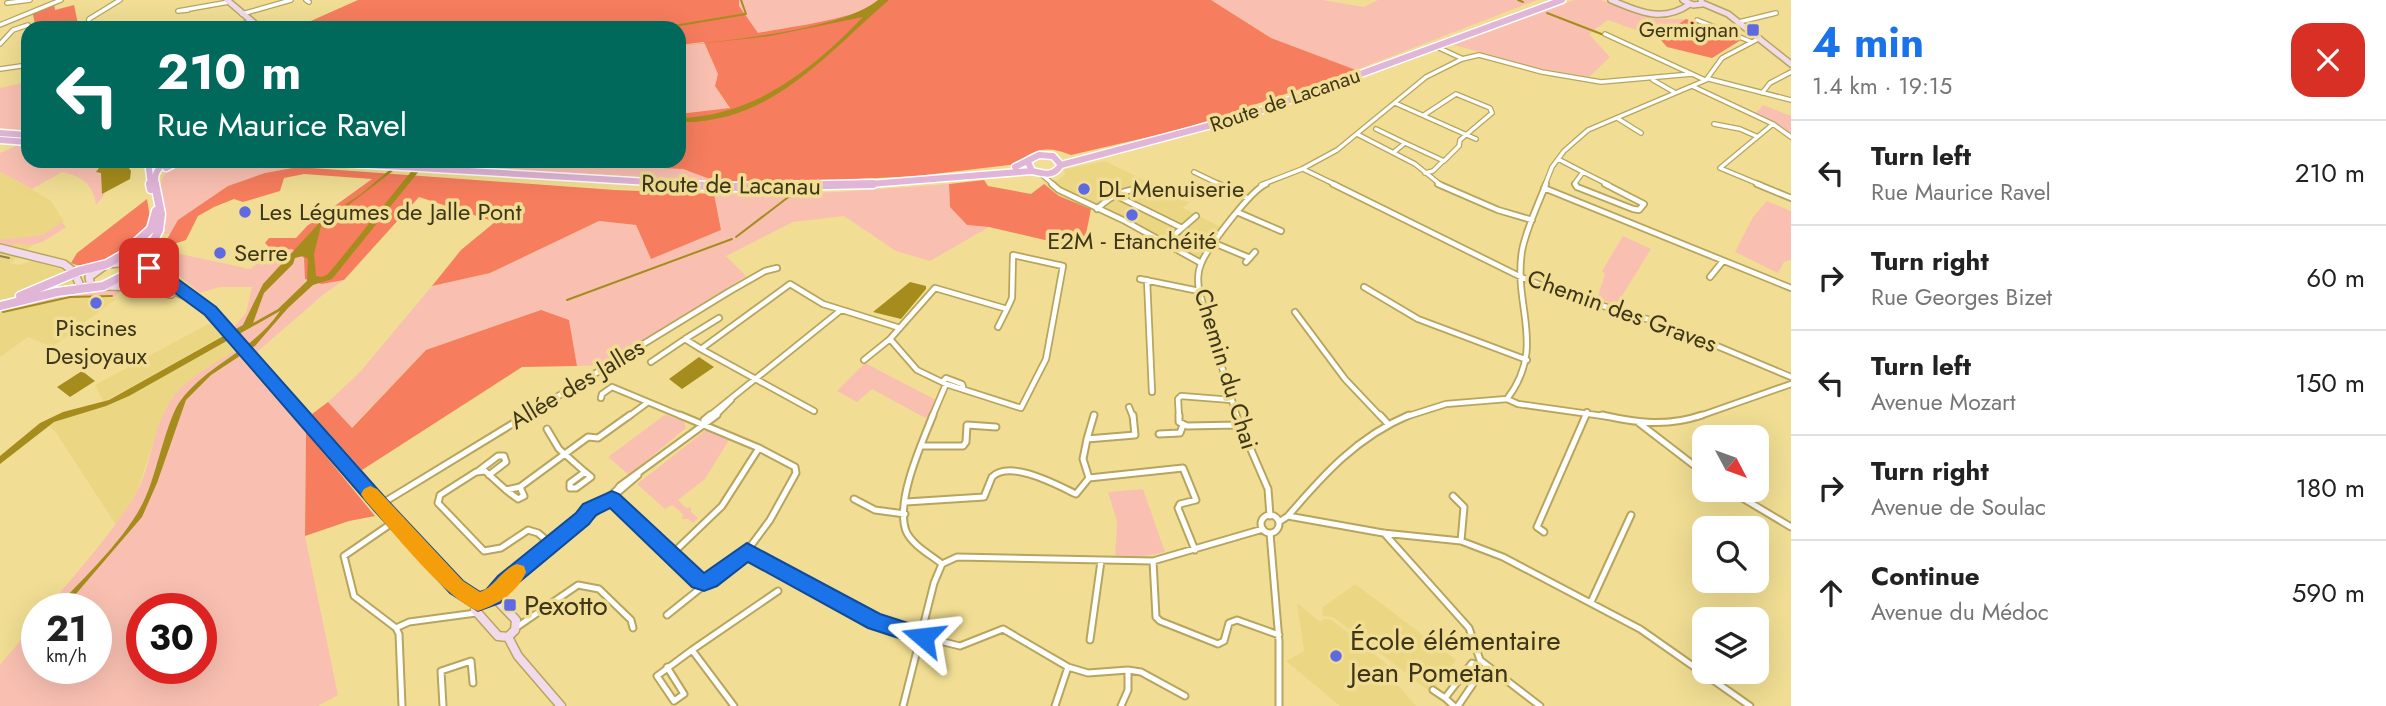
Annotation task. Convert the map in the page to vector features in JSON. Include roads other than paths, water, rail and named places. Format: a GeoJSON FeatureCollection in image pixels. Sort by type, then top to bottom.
{"type":"FeatureCollection","features":[{"type":"Feature","properties":{"kind":"main road","name":"Route de Lacanau"},"geometry":{"type":"LineString","coordinates":[[1468,35],[1550,0]]}},
{"type":"Feature","properties":{"kind":"main road","name":"Route de Lacanau"},"geometry":{"type":"LineString","coordinates":[[1099,155],[1249,115],[1562,0]]}},
{"type":"Feature","properties":{"kind":"main road"},"geometry":{"type":"LineString","coordinates":[[1612,0],[1638,12],[1658,16],[1678,14],[1690,4],[1701,1],[1738,22],[1791,64]]}},
{"type":"Feature","properties":{"kind":"main road"},"geometry":{"type":"LineString","coordinates":[[1683,0],[1690,4]]}},
{"type":"Feature","properties":{"kind":"main road"},"geometry":{"type":"LineString","coordinates":[[228,1],[250,21]]}},
{"type":"Feature","properties":{"kind":"main road"},"geometry":{"type":"LineString","coordinates":[[0,133],[21,134]]}},
{"type":"Feature","properties":{"kind":"main road"},"geometry":{"type":"LineString","coordinates":[[0,140],[21,142]]}},
{"type":"Feature","properties":{"kind":"main road"},"geometry":{"type":"LineString","coordinates":[[993,172],[1028,162],[1039,155],[1056,158],[1099,155]]}},
{"type":"Feature","properties":{"kind":"main road"},"geometry":{"type":"LineString","coordinates":[[993,172],[1032,171],[1052,174],[1059,170],[1061,165],[1099,155]]}},
{"type":"Feature","properties":{"kind":"main road"},"geometry":{"type":"LineString","coordinates":[[1056,158],[1061,165]]}},
{"type":"Feature","properties":{"kind":"main road"},"geometry":{"type":"LineString","coordinates":[[1028,162],[1032,171]]}},
{"type":"Feature","properties":{"kind":"main road"},"geometry":{"type":"LineString","coordinates":[[91,287],[89,277],[140,242],[153,225],[156,209],[148,168]]}},
{"type":"Feature","properties":{"kind":"main road"},"geometry":{"type":"LineString","coordinates":[[149,183],[154,168]]}},
{"type":"Feature","properties":{"kind":"main road"},"geometry":{"type":"LineString","coordinates":[[159,168],[154,175],[161,221],[152,246],[149,268],[189,296]]}},
{"type":"Feature","properties":{"kind":"main road"},"geometry":{"type":"LineString","coordinates":[[157,192],[160,173],[168,168]]}},
{"type":"Feature","properties":{"kind":"main road","name":"Route de Lacanau"},"geometry":{"type":"LineString","coordinates":[[399,168],[624,183],[760,188],[882,184],[993,172]]}},
{"type":"Feature","properties":{"kind":"main road"},"geometry":{"type":"LineString","coordinates":[[103,286],[138,266],[152,246]]}},
{"type":"Feature","properties":{"kind":"main road"},"geometry":{"type":"LineString","coordinates":[[0,250],[62,263],[72,271],[81,288]]}},
{"type":"Feature","properties":{"kind":"main road"},"geometry":{"type":"LineString","coordinates":[[0,305],[72,271],[134,262],[156,284],[203,303],[380,505],[457,587],[478,602]]}},
{"type":"Feature","properties":{"kind":"main road"},"geometry":{"type":"LineString","coordinates":[[0,305],[81,288],[140,287],[195,304],[216,319]]}},
{"type":"Feature","properties":{"kind":"main road"},"geometry":{"type":"LineString","coordinates":[[493,596],[516,620],[516,627],[508,637],[498,636],[476,613],[475,606],[478,602],[493,596]]}},
{"type":"Feature","properties":{"kind":"main road"},"geometry":{"type":"LineString","coordinates":[[508,637],[518,656],[561,706]]}},
{"type":"Feature","properties":{"kind":"street"},"geometry":{"type":"LineString","coordinates":[[7,3],[30,0]]}},
{"type":"Feature","properties":{"kind":"street"},"geometry":{"type":"LineString","coordinates":[[0,25],[61,0]]}},
{"type":"Feature","properties":{"kind":"street"},"geometry":{"type":"LineString","coordinates":[[89,21],[120,0]]}},
{"type":"Feature","properties":{"kind":"street"},"geometry":{"type":"LineString","coordinates":[[241,14],[291,0]]}},
{"type":"Feature","properties":{"kind":"street"},"geometry":{"type":"LineString","coordinates":[[188,10],[228,1]]}},
{"type":"Feature","properties":{"kind":"street"},"geometry":{"type":"LineString","coordinates":[[1738,22],[1776,13]]}},
{"type":"Feature","properties":{"kind":"street"},"geometry":{"type":"LineString","coordinates":[[1696,20],[1752,42]]}},
{"type":"Feature","properties":{"kind":"street"},"geometry":{"type":"LineString","coordinates":[[0,44],[13,30],[21,27]]}},
{"type":"Feature","properties":{"kind":"street"},"geometry":{"type":"LineString","coordinates":[[1605,34],[1707,80],[1791,100]]}},
{"type":"Feature","properties":{"kind":"street"},"geometry":{"type":"LineString","coordinates":[[1507,398],[1520,382],[1527,360],[1528,344],[1521,277],[1522,250],[1544,188],[1558,159],[1588,130],[1707,80],[1722,58],[1760,38]]}},
{"type":"Feature","properties":{"kind":"street"},"geometry":{"type":"LineString","coordinates":[[1436,46],[1462,59],[1479,55],[1542,72],[1601,82],[1652,80],[1692,74]]}},
{"type":"Feature","properties":{"kind":"street","name":"Chemin du Chai"},"geometry":{"type":"LineString","coordinates":[[1270,516],[1268,489],[1239,425],[1199,291],[1201,262],[1247,198],[1260,186],[1302,169],[1337,150],[1426,77],[1462,59]]}},
{"type":"Feature","properties":{"kind":"street"},"geometry":{"type":"LineString","coordinates":[[0,69],[21,66]]}},
{"type":"Feature","properties":{"kind":"street"},"geometry":{"type":"LineString","coordinates":[[1677,75],[1679,68]]}},
{"type":"Feature","properties":{"kind":"street"},"geometry":{"type":"LineString","coordinates":[[1762,93],[1770,83],[1791,72]]}},
{"type":"Feature","properties":{"kind":"street"},"geometry":{"type":"LineString","coordinates":[[1652,80],[1674,92]]}},
{"type":"Feature","properties":{"kind":"street"},"geometry":{"type":"LineString","coordinates":[[1692,86],[1773,124],[1791,137]]}},
{"type":"Feature","properties":{"kind":"street"},"geometry":{"type":"LineString","coordinates":[[1424,115],[1452,94],[1461,95],[1490,108],[1492,113],[1466,134],[1461,139],[1460,146],[1433,171],[1424,173]]}},
{"type":"Feature","properties":{"kind":"street"},"geometry":{"type":"LineString","coordinates":[[1395,103],[1476,139]]}},
{"type":"Feature","properties":{"kind":"street"},"geometry":{"type":"LineString","coordinates":[[1616,117],[1641,133]]}},
{"type":"Feature","properties":{"kind":"street"},"geometry":{"type":"LineString","coordinates":[[1714,124],[1740,129],[1756,136]]}},
{"type":"Feature","properties":{"kind":"street"},"geometry":{"type":"LineString","coordinates":[[1773,124],[1720,168],[1791,198]]}},
{"type":"Feature","properties":{"kind":"street"},"geometry":{"type":"LineString","coordinates":[[1376,129],[1444,161]]}},
{"type":"Feature","properties":{"kind":"street"},"geometry":{"type":"LineString","coordinates":[[1357,134],[1415,164],[1438,184],[1497,210],[1532,220]]}},
{"type":"Feature","properties":{"kind":"street"},"geometry":{"type":"LineString","coordinates":[[1394,152],[1405,143]]}},
{"type":"Feature","properties":{"kind":"street"},"geometry":{"type":"LineString","coordinates":[[1558,159],[1583,172],[1644,204],[1639,210],[1633,209],[1577,187],[1575,183],[1583,172]]}},
{"type":"Feature","properties":{"kind":"street","name":"Chemin des Graves"},"geometry":{"type":"LineString","coordinates":[[1302,169],[1521,277],[1678,329],[1791,377]]}},
{"type":"Feature","properties":{"kind":"street"},"geometry":{"type":"LineString","coordinates":[[1194,172],[1247,198]]}},
{"type":"Feature","properties":{"kind":"street"},"geometry":{"type":"LineString","coordinates":[[1041,174],[1053,184],[1097,209],[1201,262]]}},
{"type":"Feature","properties":{"kind":"street"},"geometry":{"type":"LineString","coordinates":[[1052,174],[1053,184]]}},
{"type":"Feature","properties":{"kind":"street"},"geometry":{"type":"LineString","coordinates":[[1097,209],[1113,194],[1131,186],[1147,190]]}},
{"type":"Feature","properties":{"kind":"street"},"geometry":{"type":"LineString","coordinates":[[1544,188],[1791,288]]}},
{"type":"Feature","properties":{"kind":"street"},"geometry":{"type":"LineString","coordinates":[[1113,194],[1182,228]]}},
{"type":"Feature","properties":{"kind":"street"},"geometry":{"type":"LineString","coordinates":[[1237,212],[1281,232]]}},
{"type":"Feature","properties":{"kind":"street"},"geometry":{"type":"LineString","coordinates":[[1166,243],[1196,216]]}},
{"type":"Feature","properties":{"kind":"street"},"geometry":{"type":"LineString","coordinates":[[1214,243],[1248,260],[1255,252]]}},
{"type":"Feature","properties":{"kind":"street"},"geometry":{"type":"LineString","coordinates":[[890,339],[917,370],[1021,408],[1046,359],[1062,266],[1013,255],[1012,298],[998,327]]}},
{"type":"Feature","properties":{"kind":"street"},"geometry":{"type":"LineString","coordinates":[[1710,277],[1723,261]]}},
{"type":"Feature","properties":{"kind":"street","name":"Allée des Jalles"},"geometry":{"type":"LineString","coordinates":[[380,505],[742,284],[765,271],[777,268]]}},
{"type":"Feature","properties":{"kind":"street"},"geometry":{"type":"LineString","coordinates":[[1140,279],[1199,291]]}},
{"type":"Feature","properties":{"kind":"street"},"geometry":{"type":"LineString","coordinates":[[1147,280],[1152,392]]}},
{"type":"Feature","properties":{"kind":"street"},"geometry":{"type":"LineString","coordinates":[[701,349],[790,284],[841,310],[902,326]]}},
{"type":"Feature","properties":{"kind":"street"},"geometry":{"type":"LineString","coordinates":[[1364,287],[1418,318],[1527,360]]}},
{"type":"Feature","properties":{"kind":"street"},"geometry":{"type":"LineString","coordinates":[[864,360],[890,339],[935,288],[1007,309]]}},
{"type":"Feature","properties":{"kind":"street"},"geometry":{"type":"LineString","coordinates":[[493,596],[508,579],[583,519],[591,516],[701,424],[725,409],[731,400],[841,310]]}},
{"type":"Feature","properties":{"kind":"street"},"geometry":{"type":"LineString","coordinates":[[1295,313],[1345,379],[1388,424]]}},
{"type":"Feature","properties":{"kind":"street"},"geometry":{"type":"LineString","coordinates":[[651,362],[719,318]]}},
{"type":"Feature","properties":{"kind":"street"},"geometry":{"type":"LineString","coordinates":[[685,339],[814,411]]}},
{"type":"Feature","properties":{"kind":"street"},"geometry":{"type":"LineString","coordinates":[[942,564],[910,536],[906,529],[905,514],[922,446],[945,382]]}},
{"type":"Feature","properties":{"kind":"street"},"geometry":{"type":"LineString","coordinates":[[1279,522],[1288,516],[1336,460],[1357,441],[1388,424],[1437,406],[1507,398],[1518,404],[1587,412],[1639,423],[1679,423],[1791,384]]}},
{"type":"Feature","properties":{"kind":"street"},"geometry":{"type":"LineString","coordinates":[[601,398],[602,394],[612,387],[759,448],[795,467],[796,473],[771,520],[747,551],[667,615]]}},
{"type":"Feature","properties":{"kind":"street"},"geometry":{"type":"LineString","coordinates":[[1232,400],[1179,397],[1179,422],[1183,425],[1239,425]]}},
{"type":"Feature","properties":{"kind":"street"},"geometry":{"type":"LineString","coordinates":[[506,490],[520,487],[588,437],[598,438],[648,402]]}},
{"type":"Feature","properties":{"kind":"street"},"geometry":{"type":"LineString","coordinates":[[1087,439],[1135,435],[1133,415],[1129,407]]}},
{"type":"Feature","properties":{"kind":"street"},"geometry":{"type":"LineString","coordinates":[[1544,532],[1537,527],[1587,412]]}},
{"type":"Feature","properties":{"kind":"street"},"geometry":{"type":"LineString","coordinates":[[1089,478],[1083,459],[1094,415]]}},
{"type":"Feature","properties":{"kind":"street"},"geometry":{"type":"LineString","coordinates":[[1639,423],[1692,464]]}},
{"type":"Feature","properties":{"kind":"street"},"geometry":{"type":"LineString","coordinates":[[922,446],[963,446],[967,442],[967,425],[996,427]]}},
{"type":"Feature","properties":{"kind":"street"},"geometry":{"type":"LineString","coordinates":[[1159,434],[1180,433],[1183,425]]}},
{"type":"Feature","properties":{"kind":"street"},"geometry":{"type":"LineString","coordinates":[[547,429],[549,438],[586,471]]}},
{"type":"Feature","properties":{"kind":"street"},"geometry":{"type":"LineString","coordinates":[[672,554],[700,532],[727,503],[759,448]]}},
{"type":"Feature","properties":{"kind":"street"},"geometry":{"type":"LineString","coordinates":[[489,475],[506,462],[504,456],[498,456],[440,495],[438,503],[484,551],[492,553],[528,530],[538,533],[552,545]]}},
{"type":"Feature","properties":{"kind":"street"},"geometry":{"type":"LineString","coordinates":[[906,502],[984,497],[992,477],[997,472],[1015,471],[1076,494],[1089,478],[1183,468],[1196,500],[1180,504],[1178,508],[1195,550]]}},
{"type":"Feature","properties":{"kind":"street"},"geometry":{"type":"LineString","coordinates":[[476,472],[485,471],[513,498],[523,496],[524,491],[520,487]]}},
{"type":"Feature","properties":{"kind":"street"},"geometry":{"type":"LineString","coordinates":[[1453,496],[1464,507],[1461,541]]}},
{"type":"Feature","properties":{"kind":"street"},"geometry":{"type":"LineString","coordinates":[[612,499],[704,583]]}},
{"type":"Feature","properties":{"kind":"street"},"geometry":{"type":"LineString","coordinates":[[853,499],[875,510],[905,514]]}},
{"type":"Feature","properties":{"kind":"street"},"geometry":{"type":"LineString","coordinates":[[1750,502],[1791,527]]}},
{"type":"Feature","properties":{"kind":"street"},"geometry":{"type":"LineString","coordinates":[[1591,601],[1632,515]]}},
{"type":"Feature","properties":{"kind":"street"},"geometry":{"type":"LineString","coordinates":[[1270,516],[1279,522],[1279,531],[1270,533],[1263,529],[1260,519],[1270,516]]}},
{"type":"Feature","properties":{"kind":"street"},"geometry":{"type":"LineString","coordinates":[[1288,516],[1383,533],[1461,541],[1503,558],[1591,601],[1640,629],[1750,706]]}},
{"type":"Feature","properties":{"kind":"street"},"geometry":{"type":"LineString","coordinates":[[395,521],[344,556],[354,596],[396,628],[401,656],[402,706]]}},
{"type":"Feature","properties":{"kind":"street"},"geometry":{"type":"LineString","coordinates":[[903,706],[923,637],[934,583],[942,564],[957,557],[1153,561],[1263,529]]}},
{"type":"Feature","properties":{"kind":"street"},"geometry":{"type":"LineString","coordinates":[[1270,533],[1272,582],[1282,666],[1279,706]]}},
{"type":"Feature","properties":{"kind":"street"},"geometry":{"type":"LineString","coordinates":[[1383,533],[1469,628],[1480,660],[1540,706]]}},
{"type":"Feature","properties":{"kind":"street"},"geometry":{"type":"LineString","coordinates":[[747,551],[875,622],[961,646],[1003,629],[1068,667],[1088,673],[1128,670],[1141,673],[1185,696]]}},
{"type":"Feature","properties":{"kind":"street"},"geometry":{"type":"LineString","coordinates":[[1090,639],[1101,561]]}},
{"type":"Feature","properties":{"kind":"street"},"geometry":{"type":"LineString","coordinates":[[1153,561],[1156,617],[1160,621],[1218,644],[1224,641],[1229,623],[1237,620],[1279,635]]}},
{"type":"Feature","properties":{"kind":"street"},"geometry":{"type":"LineString","coordinates":[[516,627],[578,585],[599,589],[631,620],[633,628]]}},
{"type":"Feature","properties":{"kind":"street"},"geometry":{"type":"LineString","coordinates":[[667,667],[684,694],[674,701],[657,676],[667,667],[778,591]]}},
{"type":"Feature","properties":{"kind":"street"},"geometry":{"type":"LineString","coordinates":[[396,628],[409,622],[470,617],[476,613]]}},
{"type":"Feature","properties":{"kind":"street"},"geometry":{"type":"LineString","coordinates":[[692,650],[734,706]]}},
{"type":"Feature","properties":{"kind":"street"},"geometry":{"type":"LineString","coordinates":[[443,706],[441,671],[471,661],[473,682]]}},
{"type":"Feature","properties":{"kind":"street"},"geometry":{"type":"LineString","coordinates":[[1433,690],[1456,706],[1479,675],[1480,670],[1475,664],[1469,664],[1445,698]]}},
{"type":"Feature","properties":{"kind":"street"},"geometry":{"type":"LineString","coordinates":[[1055,706],[1068,667]]}},
{"type":"Feature","properties":{"kind":"street"},"geometry":{"type":"LineString","coordinates":[[1121,706],[1128,690],[1128,670]]}},
{"type":"Feature","properties":{"kind":"waterway"},"geometry":{"type":"LineString","coordinates":[[686,24],[746,14],[741,0]]}},
{"type":"Feature","properties":{"kind":"waterway"},"geometry":{"type":"LineString","coordinates":[[1518,0],[1523,2]]}},
{"type":"Feature","properties":{"kind":"waterway"},"geometry":{"type":"LineString","coordinates":[[1547,13],[1604,35]]}},
{"type":"Feature","properties":{"kind":"waterway"},"geometry":{"type":"LineString","coordinates":[[736,237],[791,195]]}},
{"type":"Feature","properties":{"kind":"waterway"},"geometry":{"type":"LineString","coordinates":[[567,300],[732,239]]}},
{"type":"Feature","properties":{"kind":"waterway"},"geometry":{"type":"LineString","coordinates":[[3,312],[70,297],[112,296]]}},
{"type":"Feature","properties":{"kind":"tram line"},"geometry":{"type":"LineString","coordinates":[[0,256],[9,258]]}},
{"type":"Feature","properties":{"kind":"place","name":"Germignan"},"geometry":{"type":"Point","coordinates":[1753,30]}},
{"type":"Feature","properties":{"kind":"place","name":"DL Menuiserie"},"geometry":{"type":"Point","coordinates":[1084,189]}},
{"type":"Feature","properties":{"kind":"place","name":"Les Légumes de Jalle Pont"},"geometry":{"type":"Point","coordinates":[245,212]}},
{"type":"Feature","properties":{"kind":"place","name":"E2M - Etanchéité"},"geometry":{"type":"Point","coordinates":[1132,215]}},
{"type":"Feature","properties":{"kind":"place","name":"Serre"},"geometry":{"type":"Point","coordinates":[220,253]}},
{"type":"Feature","properties":{"kind":"place","name":"Piscines Desjoyaux"},"geometry":{"type":"Point","coordinates":[96,303]}},
{"type":"Feature","properties":{"kind":"place","name":"Pexotto"},"geometry":{"type":"Point","coordinates":[510,605]}},
{"type":"Feature","properties":{"kind":"place","name":"École élémentaire Jean Pometan"},"geometry":{"type":"Point","coordinates":[1336,656]}}]}
